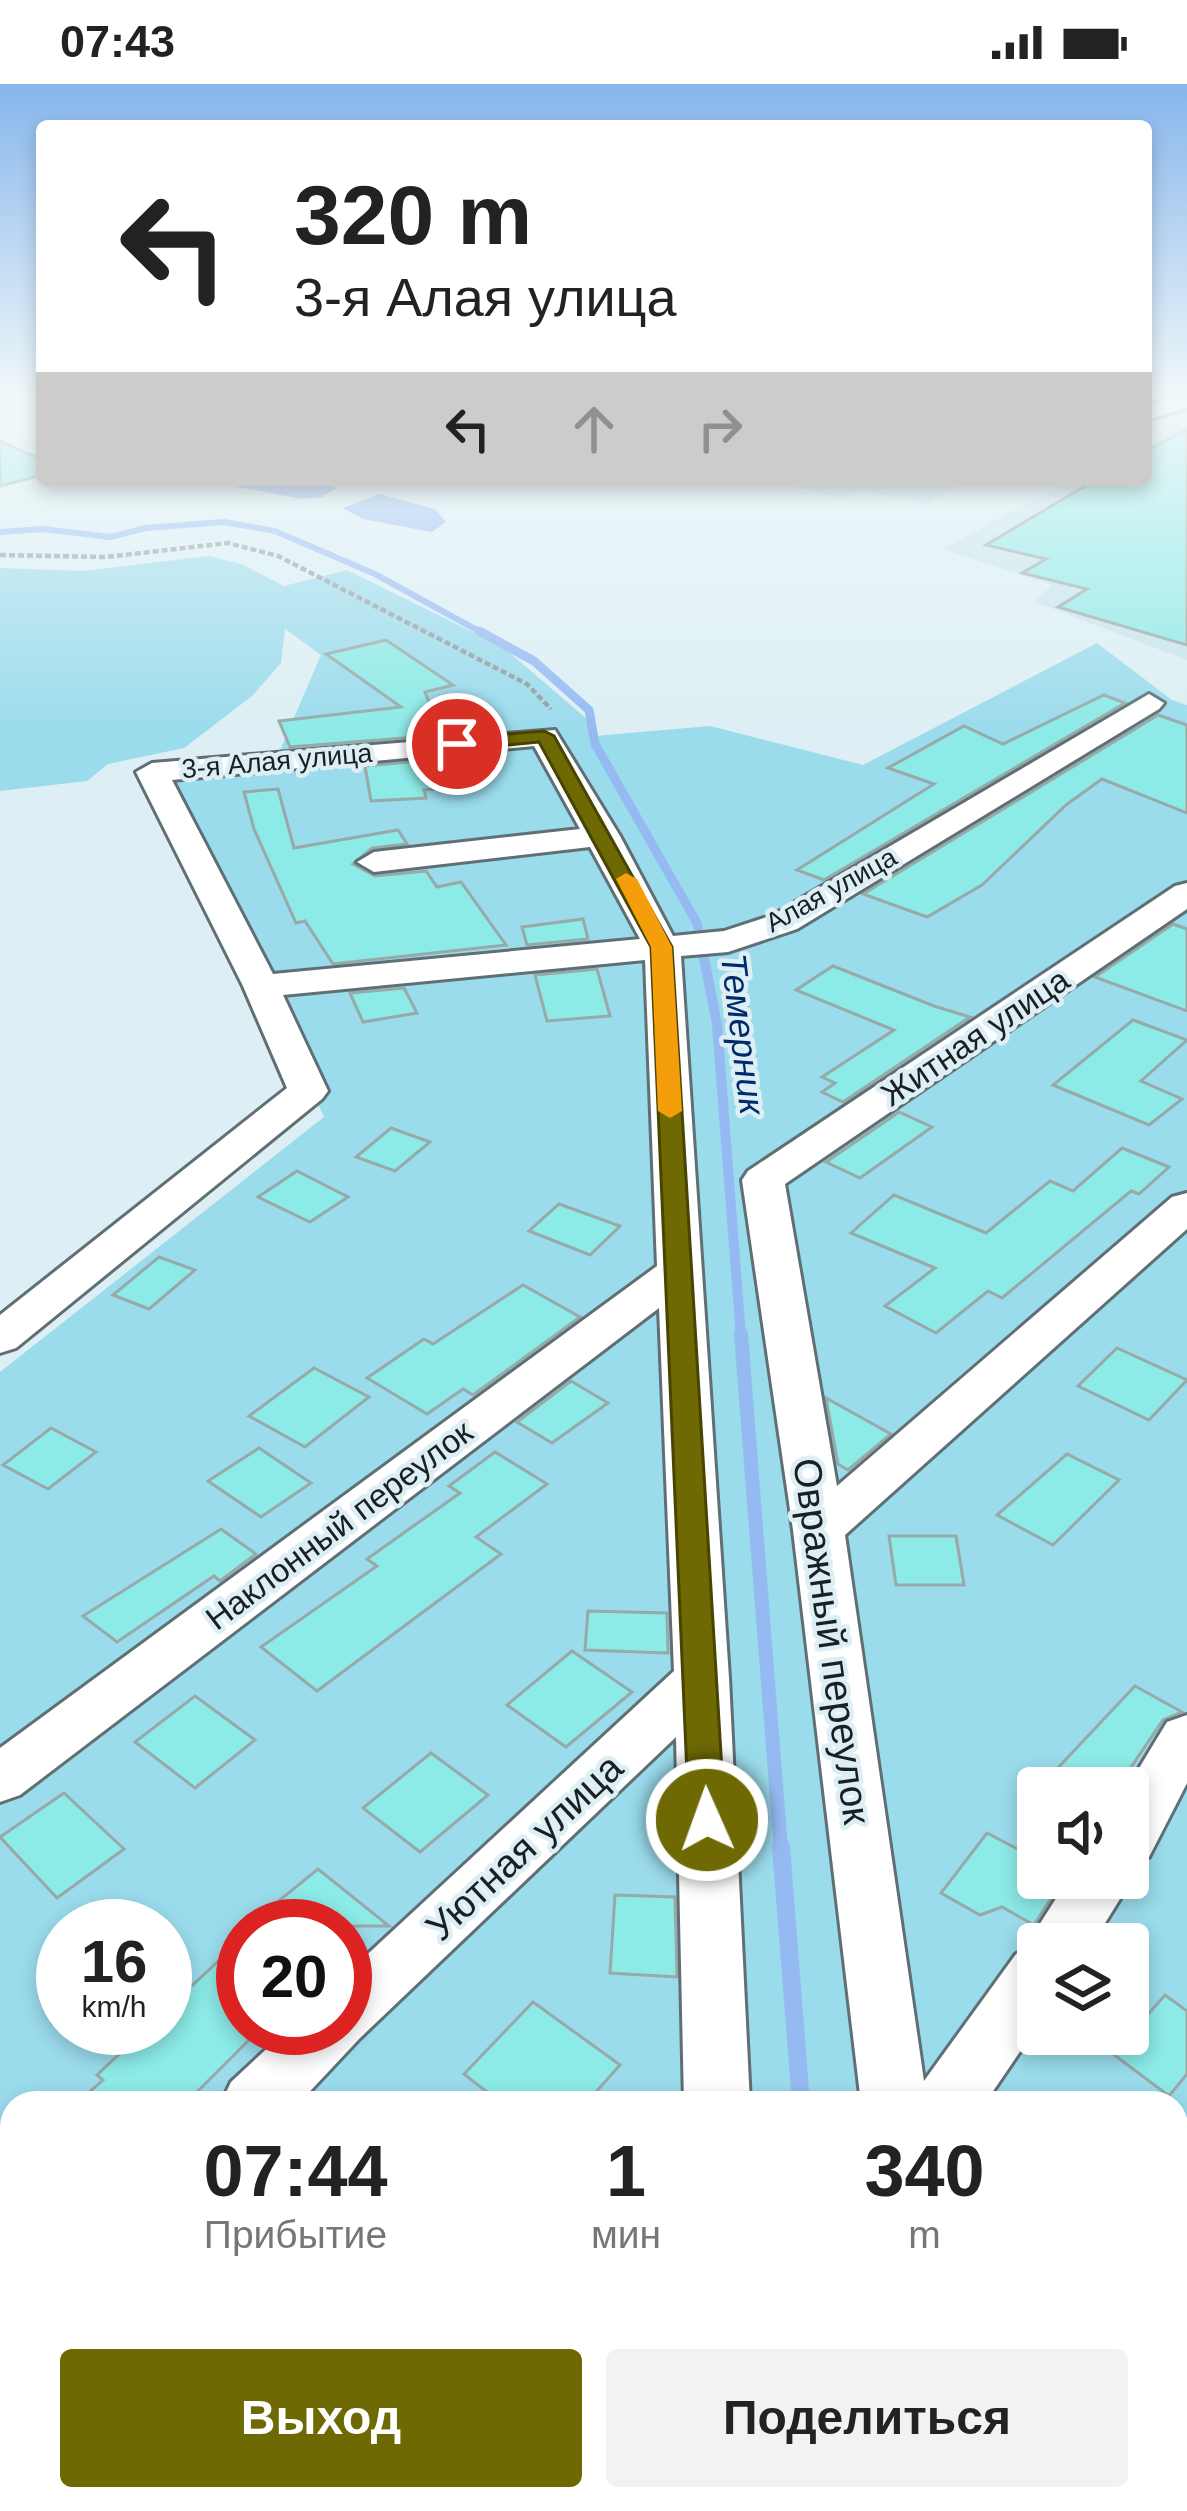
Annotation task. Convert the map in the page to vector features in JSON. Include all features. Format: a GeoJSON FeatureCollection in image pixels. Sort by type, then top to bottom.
{"type":"FeatureCollection","features":[{"type":"Feature","properties":{"kind":"lane","name":"Алая улица"},"geometry":{"type":"LineString","coordinates":[[260,986],[728,940],[785,922],[1150,703]]}},
{"type":"Feature","properties":{"kind":"lane","name":"3-я Алая улица"},"geometry":{"type":"LineString","coordinates":[[260,986],[152,772],[544,736]]}},
{"type":"Feature","properties":{"kind":"lane"},"geometry":{"type":"LineString","coordinates":[[544,736],[662,947],[702,1678],[717,2091]]}},
{"type":"Feature","properties":{"kind":"lane"},"geometry":{"type":"LineString","coordinates":[[374,862],[604,836]]}},
{"type":"Feature","properties":{"kind":"lane","name":"Житная улица"},"geometry":{"type":"LineString","coordinates":[[763,1180],[1187,893]]}},
{"type":"Feature","properties":{"kind":"lane"},"geometry":{"type":"LineString","coordinates":[[1,1337],[308,1091],[260,986]]}},
{"type":"Feature","properties":{"kind":"lane","name":"Овражный переулок"},"geometry":{"type":"LineString","coordinates":[[763,1180],[819,1530],[892,2091]]}},
{"type":"Feature","properties":{"kind":"lane"},"geometry":{"type":"LineString","coordinates":[[819,1530],[1187,1206]]}},
{"type":"Feature","properties":{"kind":"lane","name":"Наклонный переулок"},"geometry":{"type":"LineString","coordinates":[[0,1779],[678,1272]]}},
{"type":"Feature","properties":{"kind":"lane","name":"Уютная улица"},"geometry":{"type":"LineString","coordinates":[[372,1991],[702,1678]]}},
{"type":"Feature","properties":{"kind":"lane"},"geometry":{"type":"LineString","coordinates":[[1156,1821],[1168,1759],[1187,1737]]}},
{"type":"Feature","properties":{"kind":"lane"},"geometry":{"type":"LineString","coordinates":[[955,2091],[1017,2003]]}},
{"type":"Feature","properties":{"kind":"lane"},"geometry":{"type":"LineString","coordinates":[[267,2091],[305,2055]]}},
{"type":"Feature","properties":{"kind":"path"},"geometry":{"type":"LineString","coordinates":[[0,555],[106,557],[228,543],[278,556],[527,684],[556,714],[544,736]]}},
{"type":"Feature","properties":{"kind":"shaded area"},"geometry":{"type":"Polygon","coordinates":[[[343,508],[432,508],[446,522],[432,532],[363,519],[343,508]]]}},
{"type":"Feature","properties":{"kind":"shaded area"},"geometry":{"type":"Polygon","coordinates":[[[1019,508],[1187,508],[1187,660],[1035,602],[1052,585],[943,549],[1019,508]]]}},
{"type":"Feature","properties":{"kind":"shaded area"},"geometry":{"type":"Polygon","coordinates":[[[209,556],[241,564],[284,586],[347,570],[503,647],[588,720],[594,736],[710,726],[863,765],[1097,643],[1172,700],[1187,705],[1187,2091],[0,2091],[0,1372],[324,1117],[168,772],[275,762],[321,655],[285,629],[281,663],[252,696],[184,748],[108,764],[87,781],[0,791],[0,568],[83,571],[209,556]]]}},
{"type":"Feature","properties":{"kind":"building"},"geometry":{"type":"Polygon","coordinates":[[[1048,508],[1187,508],[1187,645],[1058,607],[1087,589],[1022,573],[1046,559],[986,545],[1048,508]]]}},
{"type":"Feature","properties":{"kind":"building"},"geometry":{"type":"Polygon","coordinates":[[[386,640],[453,685],[425,692],[442,735],[290,747],[279,721],[401,707],[326,654],[386,640]]]}},
{"type":"Feature","properties":{"kind":"building"},"geometry":{"type":"Polygon","coordinates":[[[1104,695],[1125,703],[824,880],[797,870],[934,784],[888,768],[964,726],[1003,744],[1104,695]]]}},
{"type":"Feature","properties":{"kind":"building"},"geometry":{"type":"Polygon","coordinates":[[[1158,715],[1187,725],[1187,813],[1102,779],[1066,805],[982,885],[927,917],[863,894],[1158,715]]]}},
{"type":"Feature","properties":{"kind":"building"},"geometry":{"type":"Polygon","coordinates":[[[451,758],[462,786],[424,790],[426,798],[371,801],[365,766],[451,758]]]}},
{"type":"Feature","properties":{"kind":"building"},"geometry":{"type":"Polygon","coordinates":[[[278,789],[294,848],[398,830],[407,844],[372,848],[353,864],[375,876],[426,871],[437,887],[461,882],[506,945],[333,964],[305,921],[296,923],[254,829],[244,792],[278,789]]]}},
{"type":"Feature","properties":{"kind":"building"},"geometry":{"type":"Polygon","coordinates":[[[583,919],[588,939],[527,945],[522,927],[583,919]]]}},
{"type":"Feature","properties":{"kind":"building"},"geometry":{"type":"Polygon","coordinates":[[[1173,924],[1187,929],[1187,1011],[1095,977],[1173,924]]]}},
{"type":"Feature","properties":{"kind":"building"},"geometry":{"type":"Polygon","coordinates":[[[833,966],[970,1017],[843,1102],[822,1092],[835,1083],[822,1077],[894,1030],[796,990],[833,966]]]}},
{"type":"Feature","properties":{"kind":"building"},"geometry":{"type":"Polygon","coordinates":[[[597,969],[610,1016],[547,1021],[535,975],[597,969]]]}},
{"type":"Feature","properties":{"kind":"building"},"geometry":{"type":"Polygon","coordinates":[[[404,988],[417,1013],[363,1022],[350,993],[404,988]]]}},
{"type":"Feature","properties":{"kind":"building"},"geometry":{"type":"Polygon","coordinates":[[[1133,1020],[1187,1040],[1141,1081],[1182,1099],[1149,1125],[1053,1085],[1133,1020]]]}},
{"type":"Feature","properties":{"kind":"building"},"geometry":{"type":"Polygon","coordinates":[[[899,1112],[932,1127],[860,1178],[826,1162],[899,1112]]]}},
{"type":"Feature","properties":{"kind":"building"},"geometry":{"type":"Polygon","coordinates":[[[391,1128],[430,1142],[395,1171],[356,1157],[391,1128]]]}},
{"type":"Feature","properties":{"kind":"building"},"geometry":{"type":"Polygon","coordinates":[[[1122,1148],[1169,1167],[1139,1194],[1131,1191],[1002,1298],[988,1291],[936,1333],[885,1306],[935,1268],[851,1233],[894,1195],[986,1233],[1050,1181],[1073,1191],[1122,1148]]]}},
{"type":"Feature","properties":{"kind":"building"},"geometry":{"type":"Polygon","coordinates":[[[297,1171],[348,1197],[310,1222],[258,1197],[297,1171]]]}},
{"type":"Feature","properties":{"kind":"building"},"geometry":{"type":"Polygon","coordinates":[[[559,1204],[620,1226],[590,1255],[529,1231],[559,1204]]]}},
{"type":"Feature","properties":{"kind":"building"},"geometry":{"type":"Polygon","coordinates":[[[159,1257],[195,1270],[149,1309],[113,1295],[159,1257]]]}},
{"type":"Feature","properties":{"kind":"building"},"geometry":{"type":"Polygon","coordinates":[[[523,1285],[580,1317],[473,1395],[463,1389],[427,1414],[367,1378],[424,1339],[433,1344],[523,1285]]]}},
{"type":"Feature","properties":{"kind":"building"},"geometry":{"type":"Polygon","coordinates":[[[1117,1348],[1187,1380],[1149,1420],[1078,1386],[1117,1348]]]}},
{"type":"Feature","properties":{"kind":"building"},"geometry":{"type":"Polygon","coordinates":[[[314,1368],[369,1397],[305,1447],[249,1416],[314,1368]]]}},
{"type":"Feature","properties":{"kind":"building"},"geometry":{"type":"Polygon","coordinates":[[[571,1381],[608,1403],[552,1443],[517,1422],[571,1381]]]}},
{"type":"Feature","properties":{"kind":"building"},"geometry":{"type":"Polygon","coordinates":[[[826,1398],[891,1434],[848,1470],[838,1464],[826,1398]]]}},
{"type":"Feature","properties":{"kind":"building"},"geometry":{"type":"Polygon","coordinates":[[[51,1428],[96,1452],[48,1489],[3,1465],[51,1428]]]}},
{"type":"Feature","properties":{"kind":"building"},"geometry":{"type":"Polygon","coordinates":[[[259,1448],[311,1483],[261,1517],[208,1481],[259,1448]]]}},
{"type":"Feature","properties":{"kind":"building"},"geometry":{"type":"Polygon","coordinates":[[[495,1452],[547,1484],[476,1537],[501,1554],[317,1691],[261,1647],[377,1566],[367,1559],[460,1493],[449,1486],[495,1452]]]}},
{"type":"Feature","properties":{"kind":"building"},"geometry":{"type":"Polygon","coordinates":[[[1067,1454],[1119,1480],[1053,1545],[997,1515],[1067,1454]]]}},
{"type":"Feature","properties":{"kind":"building"},"geometry":{"type":"Polygon","coordinates":[[[221,1529],[256,1554],[220,1581],[214,1576],[117,1642],[83,1616],[221,1529]]]}},
{"type":"Feature","properties":{"kind":"building"},"geometry":{"type":"Polygon","coordinates":[[[889,1536],[956,1536],[964,1585],[896,1585],[889,1536]]]}},
{"type":"Feature","properties":{"kind":"building"},"geometry":{"type":"Polygon","coordinates":[[[588,1611],[667,1613],[668,1653],[585,1650],[588,1611]]]}},
{"type":"Feature","properties":{"kind":"building"},"geometry":{"type":"Polygon","coordinates":[[[572,1651],[632,1692],[566,1747],[507,1705],[572,1651]]]}},
{"type":"Feature","properties":{"kind":"building"},"geometry":{"type":"Polygon","coordinates":[[[1135,1686],[1182,1712],[1163,1720],[1131,1767],[1059,1767],[1135,1686]]]}},
{"type":"Feature","properties":{"kind":"building"},"geometry":{"type":"Polygon","coordinates":[[[195,1696],[255,1740],[195,1788],[135,1742],[195,1696]]]}},
{"type":"Feature","properties":{"kind":"building"},"geometry":{"type":"Polygon","coordinates":[[[431,1753],[488,1795],[420,1852],[363,1808],[431,1753]]]}},
{"type":"Feature","properties":{"kind":"building"},"geometry":{"type":"Polygon","coordinates":[[[64,1793],[124,1849],[57,1898],[0,1837],[64,1793]]]}},
{"type":"Feature","properties":{"kind":"building"},"geometry":{"type":"Polygon","coordinates":[[[987,1833],[1017,1849],[1017,1899],[1051,1899],[1035,1923],[1030,1923],[1002,1907],[980,1915],[941,1893],[987,1833]]]}},
{"type":"Feature","properties":{"kind":"building"},"geometry":{"type":"Polygon","coordinates":[[[318,1869],[355,1899],[281,1899],[318,1869]]]}},
{"type":"Feature","properties":{"kind":"building"},"geometry":{"type":"Polygon","coordinates":[[[615,1895],[675,1897],[677,1977],[610,1973],[615,1895]]]}},
{"type":"Feature","properties":{"kind":"building"},"geometry":{"type":"Polygon","coordinates":[[[372,1912],[389,1926],[372,1926],[372,1912]]]}},
{"type":"Feature","properties":{"kind":"building"},"geometry":{"type":"Polygon","coordinates":[[[216,1963],[216,2055],[234,2055],[198,2091],[91,2091],[103,2080],[97,2075],[118,2055],[192,2055],[192,1986],[216,1963]]]}},
{"type":"Feature","properties":{"kind":"building"},"geometry":{"type":"Polygon","coordinates":[[[1165,1995],[1187,2011],[1187,2074],[1173,2091],[1162,2091],[1114,2055],[1149,2055],[1149,2013],[1165,1995]]]}},
{"type":"Feature","properties":{"kind":"building"},"geometry":{"type":"Polygon","coordinates":[[[533,2002],[620,2065],[597,2091],[486,2091],[464,2074],[533,2002]]]}},
{"type":"Feature","properties":{"kind":"waterway","name":"Темерник"},"geometry":{"type":"LineString","coordinates":[[0,532],[42,529],[110,537],[146,528],[224,522],[275,531],[375,574],[484,634]]}},
{"type":"Feature","properties":{"kind":"waterway","name":"Темерник"},"geometry":{"type":"LineString","coordinates":[[479,631],[534,661],[589,710],[595,744],[697,923],[701,941]]}},
{"type":"Feature","properties":{"kind":"waterway","name":"Темерник"},"geometry":{"type":"LineString","coordinates":[[700,938],[717,1024],[741,1337]]}},
{"type":"Feature","properties":{"kind":"waterway","name":"Темерник"},"geometry":{"type":"LineString","coordinates":[[741,1334],[781,1850]]}},
{"type":"Feature","properties":{"kind":"waterway","name":"Темерник"},"geometry":{"type":"LineString","coordinates":[[781,1847],[800,2091]]}},
{"type":"Feature","properties":{"kind":"slow traffic"},"geometry":{"type":"LineString","coordinates":[[626,879],[662,947],[670,1111]]}},
{"type":"Feature","properties":{"kind":"route"},"geometry":{"type":"LineString","coordinates":[[457,744],[544,736],[662,947],[707,1820]]}}]}
